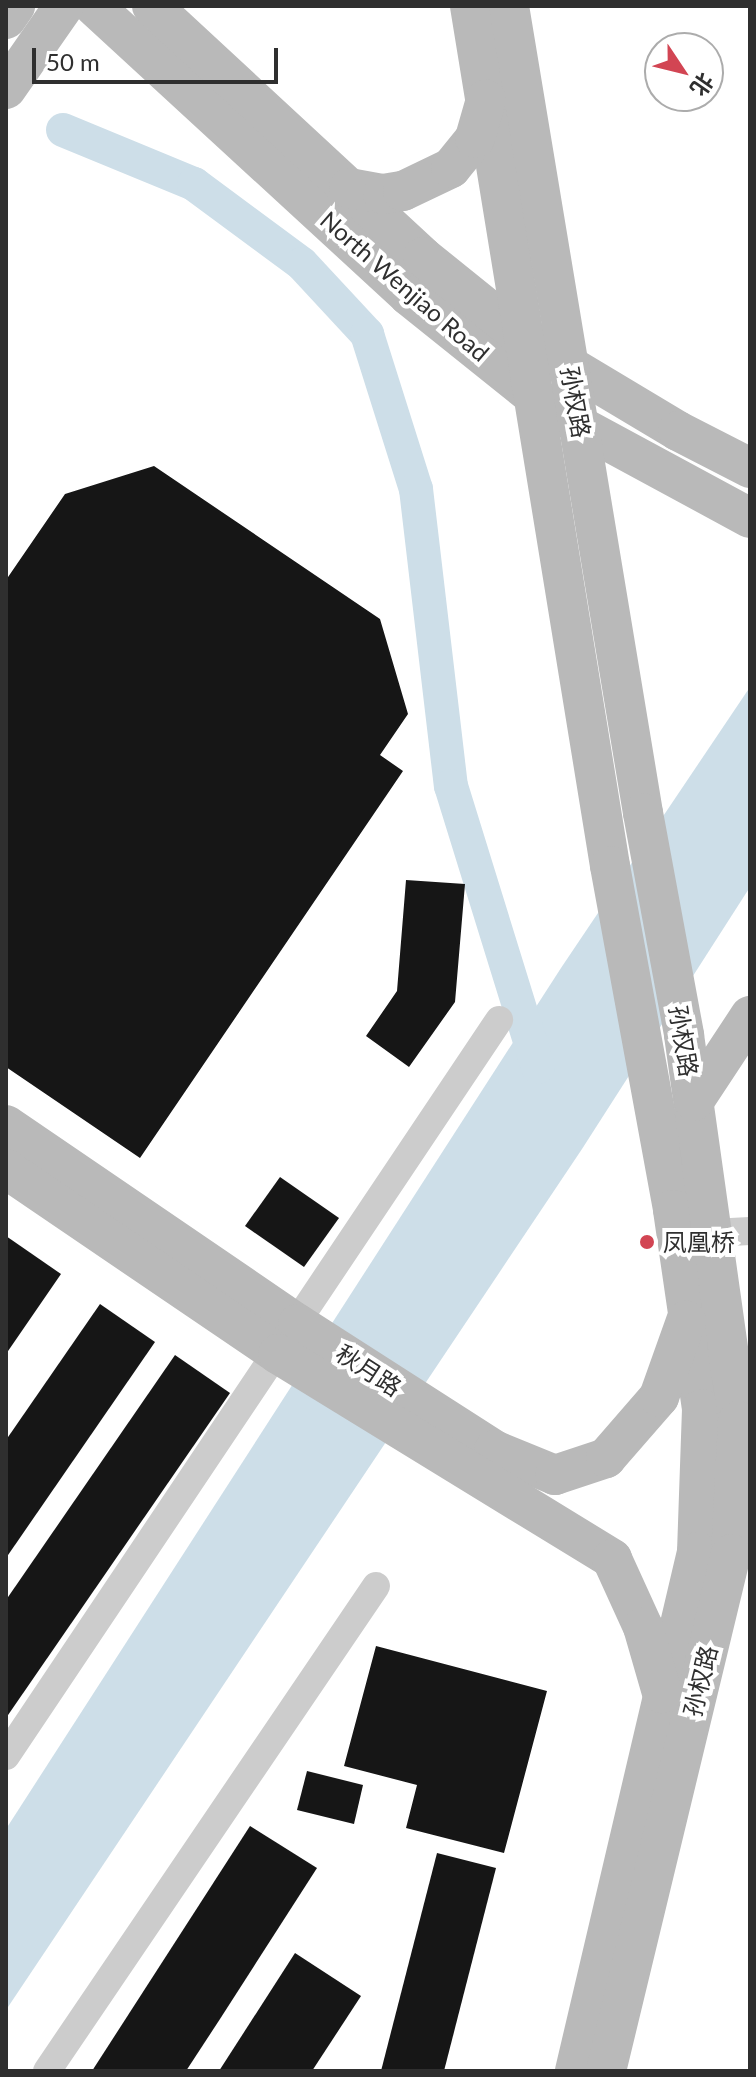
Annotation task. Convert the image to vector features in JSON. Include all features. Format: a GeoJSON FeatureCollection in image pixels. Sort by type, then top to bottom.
{"type":"FeatureCollection","features":[{"type":"Feature","properties":{"kind":"main road"},"geometry":{"type":"LineString","coordinates":[[6,19],[15,6]]}},
{"type":"Feature","properties":{"kind":"main road"},"geometry":{"type":"LineString","coordinates":[[6,89],[64,6]]}},
{"type":"Feature","properties":{"kind":"main road","name":"North Wenjiao Road"},"geometry":{"type":"LineString","coordinates":[[94,6],[185,86],[409,296],[535,397],[580,426],[750,518]]}},
{"type":"Feature","properties":{"kind":"main road","name":"North Wenjiao Road"},"geometry":{"type":"LineString","coordinates":[[152,6],[423,257],[526,340],[570,368],[750,468]]}},
{"type":"Feature","properties":{"kind":"main road","name":"孙权路"},"geometry":{"type":"LineString","coordinates":[[470,6],[702,1409],[697,1552],[575,2071]]}},
{"type":"Feature","properties":{"kind":"main road","name":"孙权路"},"geometry":{"type":"LineString","coordinates":[[509,6],[694,1101],[731,1232],[738,1421],[743,1453],[731,1554],[606,2071]]}},
{"type":"Feature","properties":{"kind":"main road"},"geometry":{"type":"LineString","coordinates":[[349,188],[383,194],[403,191],[451,168],[475,138],[486,100]]}},
{"type":"Feature","properties":{"kind":"main road"},"geometry":{"type":"LineString","coordinates":[[694,1101],[750,1016]]}},
{"type":"Feature","properties":{"kind":"main road","name":"秋月路"},"geometry":{"type":"LineString","coordinates":[[6,1125],[287,1338]]}},
{"type":"Feature","properties":{"kind":"main road","name":"秋月路"},"geometry":{"type":"LineString","coordinates":[[6,1169],[287,1338],[482,1461],[612,1559],[643,1627],[664,1698]]}},
{"type":"Feature","properties":{"kind":"main road","name":"秋月路"},"geometry":{"type":"LineString","coordinates":[[482,1461],[555,1475],[606,1458],[659,1397],[688,1313]]}},
{"type":"Feature","properties":{"kind":"street"},"geometry":{"type":"LineString","coordinates":[[6,1756],[499,1020]]}},
{"type":"Feature","properties":{"kind":"street"},"geometry":{"type":"LineString","coordinates":[[47,2071],[376,1586]]}},
{"type":"Feature","properties":{"kind":"shaded area"},"geometry":{"type":"Polygon","coordinates":[[[750,687],[750,887],[582,1149],[6,2010],[6,1829],[561,968],[750,687]]]}},
{"type":"Feature","properties":{"kind":"building"},"geometry":{"type":"Polygon","coordinates":[[[154,466],[380,619],[408,714],[380,755],[403,771],[140,1158],[6,1067],[6,580],[65,494],[154,466]]]}},
{"type":"Feature","properties":{"kind":"building"},"geometry":{"type":"Polygon","coordinates":[[[406,880],[465,884],[455,1002],[409,1067],[366,1036],[397,991],[406,880]]]}},
{"type":"Feature","properties":{"kind":"building"},"geometry":{"type":"Polygon","coordinates":[[[280,1177],[339,1218],[304,1267],[245,1226],[280,1177]]]}},
{"type":"Feature","properties":{"kind":"building"},"geometry":{"type":"Polygon","coordinates":[[[6,1236],[61,1274],[6,1354],[6,1236]]]}},
{"type":"Feature","properties":{"kind":"building"},"geometry":{"type":"Polygon","coordinates":[[[100,1304],[155,1342],[6,1558],[6,1440],[100,1304]]]}},
{"type":"Feature","properties":{"kind":"building"},"geometry":{"type":"Polygon","coordinates":[[[175,1355],[230,1393],[6,1718],[6,1600],[175,1355]]]}},
{"type":"Feature","properties":{"kind":"building"},"geometry":{"type":"Polygon","coordinates":[[[376,1646],[547,1691],[504,1853],[406,1828],[417,1785],[344,1766],[376,1646]]]}},
{"type":"Feature","properties":{"kind":"building"},"geometry":{"type":"Polygon","coordinates":[[[307,1771],[363,1785],[354,1824],[297,1810],[307,1771]]]}},
{"type":"Feature","properties":{"kind":"building"},"geometry":{"type":"Polygon","coordinates":[[[250,1826],[317,1868],[220,2019],[186,2071],[92,2071],[250,1826]]]}},
{"type":"Feature","properties":{"kind":"building"},"geometry":{"type":"Polygon","coordinates":[[[437,1853],[496,1868],[444,2071],[381,2071],[437,1853]]]}},
{"type":"Feature","properties":{"kind":"building"},"geometry":{"type":"Polygon","coordinates":[[[295,1953],[361,1996],[312,2071],[219,2071],[295,1953]]]}},
{"type":"Feature","properties":{"kind":"waterway"},"geometry":{"type":"LineString","coordinates":[[63,130],[194,184],[302,264],[367,334],[416,489],[451,786],[538,1067]]}},
{"type":"Feature","properties":{"kind":"place","name":"凤凰桥"},"geometry":{"type":"Point","coordinates":[647,1242]}}]}
